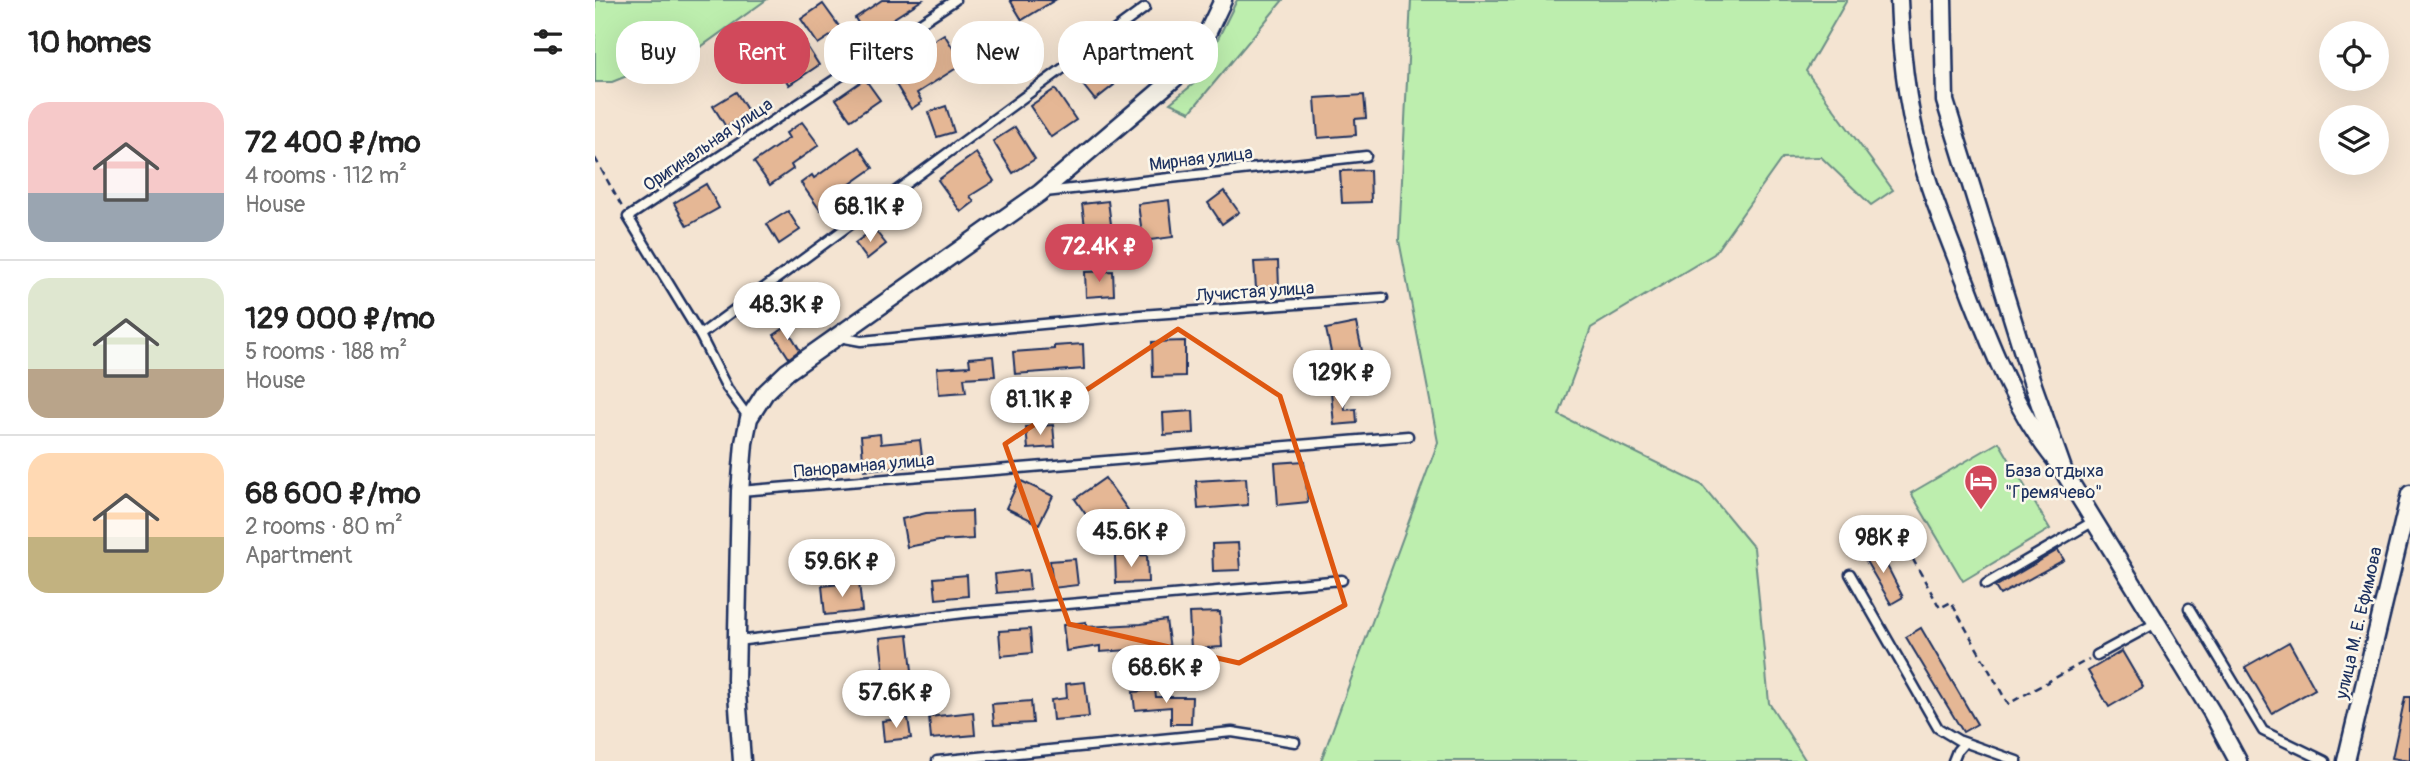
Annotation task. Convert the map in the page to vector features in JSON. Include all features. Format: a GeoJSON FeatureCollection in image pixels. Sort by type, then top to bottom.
{"type":"FeatureCollection","features":[{"type":"Feature","properties":{"kind":"street"},"geometry":{"type":"LineString","coordinates":[[742,761],[736,680],[740,492],[748,418],[765,393],[787,372],[1039,193],[1175,78],[1203,42],[1223,0]]}},
{"type":"Feature","properties":{"kind":"street"},"geometry":{"type":"LineString","coordinates":[[1899,0],[1911,111],[1927,176],[1997,361],[2017,405],[2064,472],[2211,710],[2238,761]]}},
{"type":"Feature","properties":{"kind":"street"},"geometry":{"type":"LineString","coordinates":[[1943,0],[1945,101],[2033,385],[2064,472]]}},
{"type":"Feature","properties":{"kind":"street","name":"улица М. Е. Ефимова"},"geometry":{"type":"LineString","coordinates":[[2346,761],[2410,494]]}},
{"type":"Feature","properties":{"kind":"lane","name":"Оригинальная улица"},"geometry":{"type":"LineString","coordinates":[[628,217],[955,0]]}},
{"type":"Feature","properties":{"kind":"lane"},"geometry":{"type":"LineString","coordinates":[[700,335],[1145,8]]}},
{"type":"Feature","properties":{"kind":"lane","name":"Мирная улица"},"geometry":{"type":"LineString","coordinates":[[1039,193],[1366,156]]}},
{"type":"Feature","properties":{"kind":"lane"},"geometry":{"type":"LineString","coordinates":[[628,217],[700,335],[727,388],[748,418]]}},
{"type":"Feature","properties":{"kind":"lane","name":"Лучистая улица"},"geometry":{"type":"LineString","coordinates":[[836,337],[861,341],[1140,315],[1383,298]]}},
{"type":"Feature","properties":{"kind":"lane","name":"Панорамная улица"},"geometry":{"type":"LineString","coordinates":[[740,492],[1408,436]]}},
{"type":"Feature","properties":{"kind":"lane"},"geometry":{"type":"LineString","coordinates":[[1986,584],[2094,521]]}},
{"type":"Feature","properties":{"kind":"lane"},"geometry":{"type":"LineString","coordinates":[[1850,575],[1938,728],[1964,743],[2017,761]]}},
{"type":"Feature","properties":{"kind":"lane"},"geometry":{"type":"LineString","coordinates":[[737,641],[964,613],[1342,580]]}},
{"type":"Feature","properties":{"kind":"lane"},"geometry":{"type":"LineString","coordinates":[[2189,608],[2263,731],[2325,761]]}},
{"type":"Feature","properties":{"kind":"lane"},"geometry":{"type":"LineString","coordinates":[[2097,655],[2156,623]]}},
{"type":"Feature","properties":{"kind":"lane"},"geometry":{"type":"LineString","coordinates":[[937,761],[1232,732],[1295,742]]}},
{"type":"Feature","properties":{"kind":"lane"},"geometry":{"type":"LineString","coordinates":[[1952,761],[1964,743]]}},
{"type":"Feature","properties":{"kind":"path"},"geometry":{"type":"LineString","coordinates":[[595,158],[628,217]]}},
{"type":"Feature","properties":{"kind":"path"},"geometry":{"type":"LineString","coordinates":[[1901,538],[1940,608],[1951,602],[2008,704],[2097,655]]}},
{"type":"Feature","properties":{"kind":"highlighted area"},"geometry":{"type":"Polygon","coordinates":[[[1178,329],[1280,396],[1345,605],[1239,663],[1069,624],[1005,444],[1178,329]]]}},
{"type":"Feature","properties":{"kind":"green space"},"geometry":{"type":"Polygon","coordinates":[[[595,0],[766,0],[737,21],[714,21],[714,37],[700,47],[700,21],[616,21],[616,80],[595,82],[595,0]]]}},
{"type":"Feature","properties":{"kind":"green space"},"geometry":{"type":"Polygon","coordinates":[[[1237,0],[1283,0],[1218,78],[1218,38],[1237,0]]]}},
{"type":"Feature","properties":{"kind":"green space"},"geometry":{"type":"Polygon","coordinates":[[[1411,0],[1847,0],[1806,71],[1893,190],[1871,205],[1821,157],[1782,158],[1714,254],[1591,328],[1559,415],[1702,485],[1754,548],[1769,703],[1806,761],[1321,761],[1438,442],[1399,240],[1411,0]]]}},
{"type":"Feature","properties":{"kind":"green space"},"geometry":{"type":"Polygon","coordinates":[[[1193,84],[1213,84],[1190,112],[1170,103],[1193,84]]]}},
{"type":"Feature","properties":{"kind":"green space"},"geometry":{"type":"Polygon","coordinates":[[[1999,442],[2050,529],[1963,581],[1911,493],[1999,442]]]}},
{"type":"Feature","properties":{"kind":"building"},"geometry":{"type":"Polygon","coordinates":[[[882,0],[922,0],[889,21],[857,21],[855,18],[882,0]]]}},
{"type":"Feature","properties":{"kind":"building"},"geometry":{"type":"Polygon","coordinates":[[[1010,0],[1055,0],[1022,20],[1010,0]]]}},
{"type":"Feature","properties":{"kind":"building"},"geometry":{"type":"Polygon","coordinates":[[[823,4],[835,21],[824,21],[824,40],[818,44],[810,32],[810,21],[801,19],[823,4]]]}},
{"type":"Feature","properties":{"kind":"building"},"geometry":{"type":"Polygon","coordinates":[[[944,34],[951,45],[951,72],[937,80],[937,38],[944,34]]]}},
{"type":"Feature","properties":{"kind":"building"},"geometry":{"type":"Polygon","coordinates":[[[810,51],[819,65],[810,71],[810,51]]]}},
{"type":"Feature","properties":{"kind":"building"},"geometry":{"type":"Polygon","coordinates":[[[858,84],[869,84],[880,100],[851,120],[836,99],[858,84]]]}},
{"type":"Feature","properties":{"kind":"building"},"geometry":{"type":"Polygon","coordinates":[[[896,84],[931,84],[917,93],[922,102],[911,109],[896,84]]]}},
{"type":"Feature","properties":{"kind":"building"},"geometry":{"type":"Polygon","coordinates":[[[1082,84],[1113,84],[1114,85],[1095,100],[1082,84]]]}},
{"type":"Feature","properties":{"kind":"building"},"geometry":{"type":"Polygon","coordinates":[[[1055,89],[1076,120],[1051,137],[1030,106],[1055,89]]]}},
{"type":"Feature","properties":{"kind":"building"},"geometry":{"type":"Polygon","coordinates":[[[736,92],[749,113],[726,127],[713,106],[736,92]]]}},
{"type":"Feature","properties":{"kind":"building"},"geometry":{"type":"Polygon","coordinates":[[[1364,95],[1366,118],[1355,119],[1356,135],[1318,138],[1315,98],[1364,95]]]}},
{"type":"Feature","properties":{"kind":"building"},"geometry":{"type":"Polygon","coordinates":[[[946,106],[954,132],[937,137],[928,112],[946,106]]]}},
{"type":"Feature","properties":{"kind":"building"},"geometry":{"type":"Polygon","coordinates":[[[802,122],[819,145],[791,165],[793,169],[770,185],[754,162],[789,138],[786,133],[802,122]]]}},
{"type":"Feature","properties":{"kind":"building"},"geometry":{"type":"Polygon","coordinates":[[[1015,127],[1035,159],[1013,173],[993,141],[1015,127]]]}},
{"type":"Feature","properties":{"kind":"building"},"geometry":{"type":"Polygon","coordinates":[[[859,147],[873,168],[829,199],[831,202],[820,210],[801,183],[812,175],[814,178],[859,147]]]}},
{"type":"Feature","properties":{"kind":"building"},"geometry":{"type":"Polygon","coordinates":[[[976,153],[994,181],[970,196],[974,202],[961,212],[938,180],[976,153]]]}},
{"type":"Feature","properties":{"kind":"building"},"geometry":{"type":"Polygon","coordinates":[[[1370,170],[1371,202],[1342,203],[1340,171],[1370,170]]]}},
{"type":"Feature","properties":{"kind":"building"},"geometry":{"type":"Polygon","coordinates":[[[706,184],[719,208],[687,226],[674,203],[706,184]]]}},
{"type":"Feature","properties":{"kind":"building"},"geometry":{"type":"Polygon","coordinates":[[[1224,191],[1239,212],[1222,224],[1208,203],[1224,191]]]}},
{"type":"Feature","properties":{"kind":"building"},"geometry":{"type":"Polygon","coordinates":[[[1169,200],[1173,237],[1143,241],[1138,204],[1169,200]]]}},
{"type":"Feature","properties":{"kind":"building"},"geometry":{"type":"Polygon","coordinates":[[[1108,201],[1114,247],[1088,250],[1082,204],[1108,201]]]}},
{"type":"Feature","properties":{"kind":"building"},"geometry":{"type":"Polygon","coordinates":[[[788,211],[800,230],[779,244],[767,224],[788,211]]]}},
{"type":"Feature","properties":{"kind":"building"},"geometry":{"type":"Polygon","coordinates":[[[874,229],[886,244],[867,259],[855,243],[874,229]]]}},
{"type":"Feature","properties":{"kind":"building"},"geometry":{"type":"Polygon","coordinates":[[[1278,261],[1279,287],[1256,288],[1254,262],[1278,261]]]}},
{"type":"Feature","properties":{"kind":"building"},"geometry":{"type":"Polygon","coordinates":[[[1113,271],[1114,295],[1086,297],[1085,272],[1113,271]]]}},
{"type":"Feature","properties":{"kind":"building"},"geometry":{"type":"Polygon","coordinates":[[[1356,323],[1364,360],[1334,366],[1326,329],[1356,323]]]}},
{"type":"Feature","properties":{"kind":"building"},"geometry":{"type":"Polygon","coordinates":[[[786,327],[800,350],[789,358],[774,335],[786,327]]]}},
{"type":"Feature","properties":{"kind":"building"},"geometry":{"type":"Polygon","coordinates":[[[1185,341],[1185,376],[1153,377],[1152,342],[1185,341]]]}},
{"type":"Feature","properties":{"kind":"building"},"geometry":{"type":"Polygon","coordinates":[[[1083,344],[1084,369],[1015,374],[1013,352],[1083,344]]]}},
{"type":"Feature","properties":{"kind":"building"},"geometry":{"type":"Polygon","coordinates":[[[993,356],[995,376],[964,378],[966,392],[939,394],[937,368],[970,366],[969,358],[993,356]]]}},
{"type":"Feature","properties":{"kind":"building"},"geometry":{"type":"Polygon","coordinates":[[[1343,390],[1345,410],[1356,409],[1357,423],[1334,425],[1331,391],[1343,390]]]}},
{"type":"Feature","properties":{"kind":"building"},"geometry":{"type":"Polygon","coordinates":[[[1193,411],[1194,433],[1164,435],[1163,413],[1193,411]]]}},
{"type":"Feature","properties":{"kind":"building"},"geometry":{"type":"Polygon","coordinates":[[[1053,425],[1055,447],[1028,449],[1026,427],[1053,425]]]}},
{"type":"Feature","properties":{"kind":"building"},"geometry":{"type":"Polygon","coordinates":[[[880,434],[881,444],[920,440],[923,465],[864,470],[861,436],[880,434]]]}},
{"type":"Feature","properties":{"kind":"building"},"geometry":{"type":"Polygon","coordinates":[[[1304,461],[1308,502],[1278,505],[1275,463],[1304,461]]]}},
{"type":"Feature","properties":{"kind":"building"},"geometry":{"type":"Polygon","coordinates":[[[1105,478],[1128,510],[1098,532],[1075,499],[1105,478]]]}},
{"type":"Feature","properties":{"kind":"building"},"geometry":{"type":"Polygon","coordinates":[[[1246,478],[1248,505],[1198,509],[1196,481],[1246,478]]]}},
{"type":"Feature","properties":{"kind":"building"},"geometry":{"type":"Polygon","coordinates":[[[1019,480],[1053,496],[1039,524],[1006,508],[1019,480]]]}},
{"type":"Feature","properties":{"kind":"building"},"geometry":{"type":"Polygon","coordinates":[[[972,511],[973,539],[939,541],[907,547],[902,519],[926,513],[972,511]]]}},
{"type":"Feature","properties":{"kind":"building"},"geometry":{"type":"Polygon","coordinates":[[[1238,543],[1240,570],[1213,571],[1212,544],[1238,543]]]}},
{"type":"Feature","properties":{"kind":"building"},"geometry":{"type":"Polygon","coordinates":[[[1878,548],[1903,597],[1891,604],[1863,556],[1878,548]]]}},
{"type":"Feature","properties":{"kind":"building"},"geometry":{"type":"Polygon","coordinates":[[[2058,550],[2064,560],[2000,595],[1995,587],[2058,550]]]}},
{"type":"Feature","properties":{"kind":"building"},"geometry":{"type":"Polygon","coordinates":[[[1147,555],[1148,582],[1116,583],[1115,556],[1147,555]]]}},
{"type":"Feature","properties":{"kind":"building"},"geometry":{"type":"Polygon","coordinates":[[[1075,559],[1078,585],[1053,588],[1050,561],[1075,559]]]}},
{"type":"Feature","properties":{"kind":"building"},"geometry":{"type":"Polygon","coordinates":[[[1028,570],[1030,590],[997,593],[995,574],[1028,570]]]}},
{"type":"Feature","properties":{"kind":"building"},"geometry":{"type":"Polygon","coordinates":[[[967,575],[968,596],[936,599],[934,578],[967,575]]]}},
{"type":"Feature","properties":{"kind":"building"},"geometry":{"type":"Polygon","coordinates":[[[859,582],[862,611],[825,615],[822,586],[859,582]]]}},
{"type":"Feature","properties":{"kind":"building"},"geometry":{"type":"Polygon","coordinates":[[[1220,612],[1222,647],[1191,649],[1189,613],[1220,612]]]}},
{"type":"Feature","properties":{"kind":"building"},"geometry":{"type":"Polygon","coordinates":[[[1166,620],[1170,649],[1100,652],[1100,646],[1066,651],[1063,625],[1086,622],[1086,627],[1166,620]]]}},
{"type":"Feature","properties":{"kind":"building"},"geometry":{"type":"Polygon","coordinates":[[[1921,628],[1977,724],[1963,732],[1906,637],[1921,628]]]}},
{"type":"Feature","properties":{"kind":"building"},"geometry":{"type":"Polygon","coordinates":[[[1030,629],[1032,653],[1001,656],[999,631],[1030,629]]]}},
{"type":"Feature","properties":{"kind":"building"},"geometry":{"type":"Polygon","coordinates":[[[908,635],[914,688],[886,691],[880,638],[908,635]]]}},
{"type":"Feature","properties":{"kind":"building"},"geometry":{"type":"Polygon","coordinates":[[[2289,642],[2315,689],[2272,713],[2245,667],[2289,642]]]}},
{"type":"Feature","properties":{"kind":"building"},"geometry":{"type":"Polygon","coordinates":[[[2122,651],[2143,687],[2109,707],[2088,671],[2122,651]]]}},
{"type":"Feature","properties":{"kind":"building"},"geometry":{"type":"Polygon","coordinates":[[[1085,682],[1089,717],[1053,720],[1051,700],[1067,698],[1066,684],[1085,682]]]}},
{"type":"Feature","properties":{"kind":"building"},"geometry":{"type":"Polygon","coordinates":[[[1155,690],[1156,697],[1192,697],[1191,724],[1171,724],[1171,707],[1135,710],[1133,692],[1155,690]]]}},
{"type":"Feature","properties":{"kind":"building"},"geometry":{"type":"Polygon","coordinates":[[[2405,697],[2410,697],[2410,761],[2392,758],[2405,697]]]}},
{"type":"Feature","properties":{"kind":"building"},"geometry":{"type":"Polygon","coordinates":[[[1031,701],[1033,723],[994,725],[992,704],[1031,701]]]}},
{"type":"Feature","properties":{"kind":"building"},"geometry":{"type":"Polygon","coordinates":[[[973,712],[975,735],[931,739],[929,717],[973,712]]]}},
{"type":"Feature","properties":{"kind":"building"},"geometry":{"type":"Polygon","coordinates":[[[908,718],[911,738],[884,741],[882,721],[908,718]]]}},
{"type":"Feature","properties":{"kind":"place","name":"База отдыха \"Гремячево\""},"geometry":{"type":"Point","coordinates":[1981,511]}}]}
